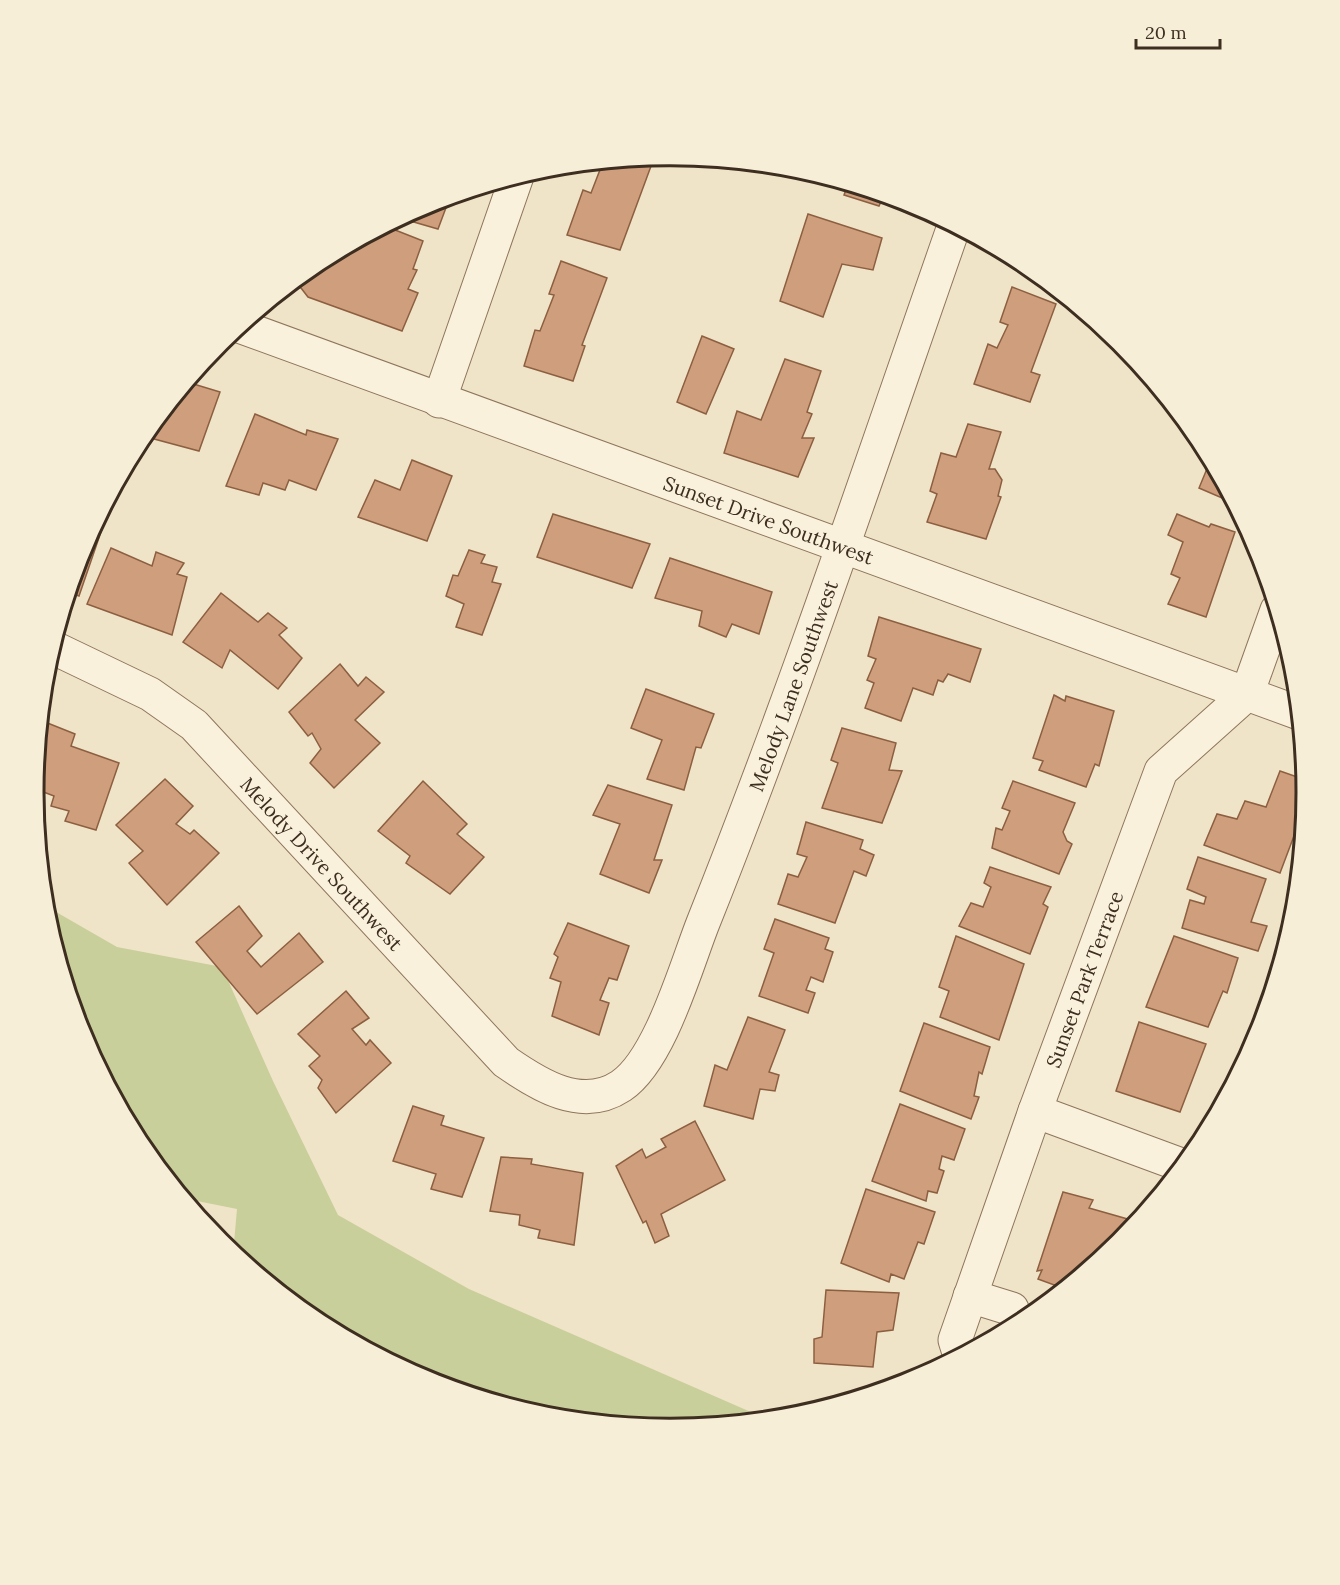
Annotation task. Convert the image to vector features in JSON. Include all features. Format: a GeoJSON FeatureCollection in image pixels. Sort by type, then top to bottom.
{"type":"FeatureCollection","features":[{"type":"Feature","properties":{"kind":"street"},"geometry":{"type":"LineString","coordinates":[[439,401],[514,186]]}},
{"type":"Feature","properties":{"kind":"street","name":"Melody Lane Southwest"},"geometry":{"type":"LineString","coordinates":[[578,1097],[599,1096],[621,1086],[641,1069],[658,1038],[722,875],[842,546],[951,233]]}},
{"type":"Feature","properties":{"kind":"street","name":"Sunset Drive Southwest"},"geometry":{"type":"LineString","coordinates":[[248,329],[1291,710]]}},
{"type":"Feature","properties":{"kind":"street"},"geometry":{"type":"LineString","coordinates":[[1247,694],[1273,622]]}},
{"type":"Feature","properties":{"kind":"street","name":"Melody Drive Southwest"},"geometry":{"type":"LineString","coordinates":[[60,651],[150,694],[194,725],[506,1062],[530,1078],[578,1097]]}},
{"type":"Feature","properties":{"kind":"street","name":"Sunset Park Terrace"},"geometry":{"type":"LineString","coordinates":[[958,1348],[955,1340],[1035,1111],[1161,771],[1247,694]]}},
{"type":"Feature","properties":{"kind":"street"},"geometry":{"type":"LineString","coordinates":[[1035,1111],[1175,1163]]}},
{"type":"Feature","properties":{"kind":"street"},"geometry":{"type":"LineString","coordinates":[[970,1296],[1011,1309],[1014,1315]]}},
{"type":"Feature","properties":{"kind":"green space"},"geometry":{"type":"Polygon","coordinates":[[[55,912],[117,947],[222,967],[273,1081],[338,1215],[469,1289],[754,1414],[711,1418],[629,1418],[548,1407],[469,1386],[430,1371],[357,1335],[289,1290],[234,1243],[237,1209],[195,1201],[149,1141],[127,1106],[91,1032],[88,1017],[84,1014],[77,994],[55,912]]]}},
{"type":"Feature","properties":{"kind":"building"},"geometry":{"type":"Polygon","coordinates":[[[651,166],[620,250],[567,235],[583,190],[591,193],[600,170],[651,166]]]}},
{"type":"Feature","properties":{"kind":"building"},"geometry":{"type":"Polygon","coordinates":[[[845,191],[881,203],[879,206],[844,195],[845,191]]]}},
{"type":"Feature","properties":{"kind":"building"},"geometry":{"type":"Polygon","coordinates":[[[446,208],[438,229],[413,222],[446,208]]]}},
{"type":"Feature","properties":{"kind":"building"},"geometry":{"type":"Polygon","coordinates":[[[808,214],[882,238],[873,270],[842,264],[823,317],[780,301],[808,214]]]}},
{"type":"Feature","properties":{"kind":"building"},"geometry":{"type":"Polygon","coordinates":[[[395,230],[423,241],[413,269],[417,270],[408,289],[418,293],[402,331],[308,297],[301,288],[357,250],[395,230]]]}},
{"type":"Feature","properties":{"kind":"building"},"geometry":{"type":"Polygon","coordinates":[[[561,261],[607,278],[582,345],[585,346],[573,381],[524,366],[535,330],[540,331],[554,295],[549,294],[561,261]]]}},
{"type":"Feature","properties":{"kind":"building"},"geometry":{"type":"Polygon","coordinates":[[[1012,287],[1056,304],[1031,372],[1040,375],[1030,402],[974,384],[988,344],[997,348],[1008,325],[1000,322],[1012,287]]]}},
{"type":"Feature","properties":{"kind":"building"},"geometry":{"type":"Polygon","coordinates":[[[702,336],[734,349],[706,414],[677,402],[702,336]]]}},
{"type":"Feature","properties":{"kind":"building"},"geometry":{"type":"Polygon","coordinates":[[[785,359],[821,371],[807,412],[812,414],[802,438],[814,438],[798,477],[724,453],[737,411],[761,420],[785,359]]]}},
{"type":"Feature","properties":{"kind":"building"},"geometry":{"type":"Polygon","coordinates":[[[195,384],[220,392],[199,451],[153,439],[195,384]]]}},
{"type":"Feature","properties":{"kind":"building"},"geometry":{"type":"Polygon","coordinates":[[[255,414],[306,435],[307,430],[338,439],[316,490],[289,480],[285,490],[263,483],[259,495],[226,486],[255,414]]]}},
{"type":"Feature","properties":{"kind":"building"},"geometry":{"type":"Polygon","coordinates":[[[968,424],[1001,432],[989,469],[995,469],[1002,480],[998,496],[1001,497],[986,539],[927,522],[937,494],[930,491],[941,453],[956,457],[968,424]]]}},
{"type":"Feature","properties":{"kind":"building"},"geometry":{"type":"Polygon","coordinates":[[[412,460],[452,476],[427,541],[358,517],[375,480],[400,490],[412,460]]]}},
{"type":"Feature","properties":{"kind":"building"},"geometry":{"type":"Polygon","coordinates":[[[1207,469],[1223,499],[1199,488],[1207,469]]]}},
{"type":"Feature","properties":{"kind":"building"},"geometry":{"type":"Polygon","coordinates":[[[553,514],[650,544],[632,588],[537,557],[553,514]]]}},
{"type":"Feature","properties":{"kind":"building"},"geometry":{"type":"Polygon","coordinates":[[[1177,514],[1209,527],[1211,524],[1235,532],[1206,617],[1168,604],[1180,578],[1171,574],[1183,542],[1168,535],[1177,514]]]}},
{"type":"Feature","properties":{"kind":"building"},"geometry":{"type":"Polygon","coordinates":[[[103,527],[79,596],[76,595],[77,591],[103,527]]]}},
{"type":"Feature","properties":{"kind":"building"},"geometry":{"type":"Polygon","coordinates":[[[111,548],[152,566],[156,552],[184,563],[177,574],[187,577],[172,635],[87,604],[111,548]]]}},
{"type":"Feature","properties":{"kind":"building"},"geometry":{"type":"Polygon","coordinates":[[[469,550],[485,555],[481,563],[497,567],[492,582],[501,584],[482,635],[456,627],[464,604],[446,596],[453,575],[458,576],[469,550]]]}},
{"type":"Feature","properties":{"kind":"building"},"geometry":{"type":"Polygon","coordinates":[[[670,558],[772,592],[759,634],[732,624],[726,637],[699,626],[702,611],[655,598],[670,558]]]}},
{"type":"Feature","properties":{"kind":"building"},"geometry":{"type":"Polygon","coordinates":[[[221,593],[258,622],[268,613],[287,628],[279,635],[302,658],[278,689],[230,650],[222,668],[183,642],[221,593]]]}},
{"type":"Feature","properties":{"kind":"building"},"geometry":{"type":"Polygon","coordinates":[[[879,617],[981,649],[970,682],[948,674],[943,682],[938,680],[933,695],[913,688],[901,721],[865,708],[874,683],[867,680],[876,659],[868,656],[879,617]]]}},
{"type":"Feature","properties":{"kind":"building"},"geometry":{"type":"Polygon","coordinates":[[[340,664],[358,686],[366,677],[384,692],[355,720],[380,743],[334,788],[310,763],[321,749],[312,733],[308,736],[289,712],[340,664]]]}},
{"type":"Feature","properties":{"kind":"building"},"geometry":{"type":"Polygon","coordinates":[[[646,689],[714,714],[701,748],[696,747],[684,790],[647,779],[662,740],[631,728],[646,689]]]}},
{"type":"Feature","properties":{"kind":"building"},"geometry":{"type":"Polygon","coordinates":[[[1054,695],[1065,701],[1066,696],[1114,711],[1099,766],[1095,764],[1086,787],[1039,770],[1043,761],[1033,758],[1054,695]]]}},
{"type":"Feature","properties":{"kind":"building"},"geometry":{"type":"Polygon","coordinates":[[[48,723],[75,734],[71,746],[119,763],[96,830],[65,821],[69,811],[51,806],[54,796],[44,792],[48,723]]]}},
{"type":"Feature","properties":{"kind":"building"},"geometry":{"type":"Polygon","coordinates":[[[842,728],[896,743],[889,770],[902,771],[882,823],[822,808],[838,763],[831,760],[842,728]]]}},
{"type":"Feature","properties":{"kind":"building"},"geometry":{"type":"Polygon","coordinates":[[[1280,771],[1296,776],[1295,833],[1280,873],[1204,845],[1217,814],[1237,819],[1245,801],[1266,807],[1280,771]]]}},
{"type":"Feature","properties":{"kind":"building"},"geometry":{"type":"Polygon","coordinates":[[[165,779],[193,806],[176,824],[190,834],[194,830],[219,853],[167,905],[129,863],[143,851],[116,825],[165,779]]]}},
{"type":"Feature","properties":{"kind":"building"},"geometry":{"type":"Polygon","coordinates":[[[423,781],[467,824],[457,834],[484,857],[450,894],[406,863],[410,856],[378,831],[423,781]]]}},
{"type":"Feature","properties":{"kind":"building"},"geometry":{"type":"Polygon","coordinates":[[[1013,781],[1075,803],[1063,832],[1067,841],[1072,844],[1059,874],[992,848],[996,828],[1002,830],[1010,811],[1002,808],[1013,781]]]}},
{"type":"Feature","properties":{"kind":"building"},"geometry":{"type":"Polygon","coordinates":[[[608,785],[672,805],[654,860],[662,860],[649,893],[600,874],[620,824],[593,815],[608,785]]]}},
{"type":"Feature","properties":{"kind":"building"},"geometry":{"type":"Polygon","coordinates":[[[806,822],[863,840],[860,849],[874,855],[866,876],[854,871],[835,923],[778,904],[788,874],[798,877],[807,857],[797,854],[806,822]]]}},
{"type":"Feature","properties":{"kind":"building"},"geometry":{"type":"Polygon","coordinates":[[[1198,857],[1266,879],[1251,922],[1267,926],[1258,951],[1182,928],[1190,900],[1204,904],[1206,897],[1187,889],[1198,857]]]}},
{"type":"Feature","properties":{"kind":"building"},"geometry":{"type":"Polygon","coordinates":[[[990,867],[1051,887],[1043,904],[1048,907],[1030,954],[959,926],[971,903],[983,907],[991,887],[984,883],[990,867]]]}},
{"type":"Feature","properties":{"kind":"building"},"geometry":{"type":"Polygon","coordinates":[[[239,906],[262,936],[247,951],[261,967],[299,933],[323,962],[257,1014],[196,942],[239,906]]]}},
{"type":"Feature","properties":{"kind":"building"},"geometry":{"type":"Polygon","coordinates":[[[775,919],[829,938],[825,949],[833,952],[823,982],[811,977],[806,990],[815,993],[808,1013],[759,996],[774,953],[764,949],[775,919]]]}},
{"type":"Feature","properties":{"kind":"building"},"geometry":{"type":"Polygon","coordinates":[[[568,923],[629,946],[617,980],[609,978],[600,1000],[609,1003],[599,1035],[552,1016],[561,982],[550,978],[558,957],[554,954],[568,923]]]}},
{"type":"Feature","properties":{"kind":"building"},"geometry":{"type":"Polygon","coordinates":[[[956,936],[1024,964],[999,1040],[940,1017],[949,991],[939,987],[956,936]]]}},
{"type":"Feature","properties":{"kind":"building"},"geometry":{"type":"Polygon","coordinates":[[[1174,936],[1238,958],[1227,993],[1223,991],[1208,1027],[1146,1007],[1174,936]]]}},
{"type":"Feature","properties":{"kind":"building"},"geometry":{"type":"Polygon","coordinates":[[[346,991],[369,1018],[352,1029],[366,1045],[370,1040],[391,1063],[336,1113],[318,1088],[322,1080],[309,1066],[320,1056],[298,1034],[346,991]]]}},
{"type":"Feature","properties":{"kind":"building"},"geometry":{"type":"Polygon","coordinates":[[[748,1017],[785,1030],[769,1072],[779,1075],[775,1091],[760,1089],[753,1119],[704,1106],[715,1065],[727,1070],[748,1017]]]}},
{"type":"Feature","properties":{"kind":"building"},"geometry":{"type":"Polygon","coordinates":[[[1139,1022],[1206,1044],[1180,1112],[1116,1091],[1139,1022]]]}},
{"type":"Feature","properties":{"kind":"building"},"geometry":{"type":"Polygon","coordinates":[[[924,1023],[990,1047],[982,1074],[979,1072],[974,1096],[979,1097],[971,1119],[900,1091],[924,1023]]]}},
{"type":"Feature","properties":{"kind":"building"},"geometry":{"type":"Polygon","coordinates":[[[900,1104],[965,1129],[954,1160],[942,1156],[939,1169],[944,1171],[937,1193],[928,1191],[926,1201],[872,1181],[900,1104]]]}},
{"type":"Feature","properties":{"kind":"building"},"geometry":{"type":"Polygon","coordinates":[[[413,1106],[444,1116],[441,1125],[484,1138],[462,1197],[431,1189],[436,1174],[393,1161],[413,1106]]]}},
{"type":"Feature","properties":{"kind":"building"},"geometry":{"type":"Polygon","coordinates":[[[695,1121],[725,1180],[661,1214],[669,1236],[655,1243],[646,1221],[643,1223],[616,1166],[642,1149],[646,1158],[666,1147],[661,1139],[695,1121]]]}},
{"type":"Feature","properties":{"kind":"building"},"geometry":{"type":"Polygon","coordinates":[[[501,1157],[532,1159],[531,1164],[583,1173],[574,1245],[538,1238],[540,1230],[519,1225],[520,1215],[490,1211],[501,1157]]]}},
{"type":"Feature","properties":{"kind":"building"},"geometry":{"type":"Polygon","coordinates":[[[866,1189],[935,1212],[924,1244],[918,1242],[904,1279],[891,1274],[889,1282],[841,1263],[866,1189]]]}},
{"type":"Feature","properties":{"kind":"building"},"geometry":{"type":"Polygon","coordinates":[[[1063,1192],[1093,1200],[1089,1208],[1129,1219],[1083,1264],[1056,1286],[1038,1279],[1042,1270],[1037,1271],[1063,1192]]]}},
{"type":"Feature","properties":{"kind":"building"},"geometry":{"type":"Polygon","coordinates":[[[826,1290],[899,1293],[893,1330],[877,1332],[873,1367],[814,1363],[814,1339],[822,1337],[826,1290]]]}}]}
